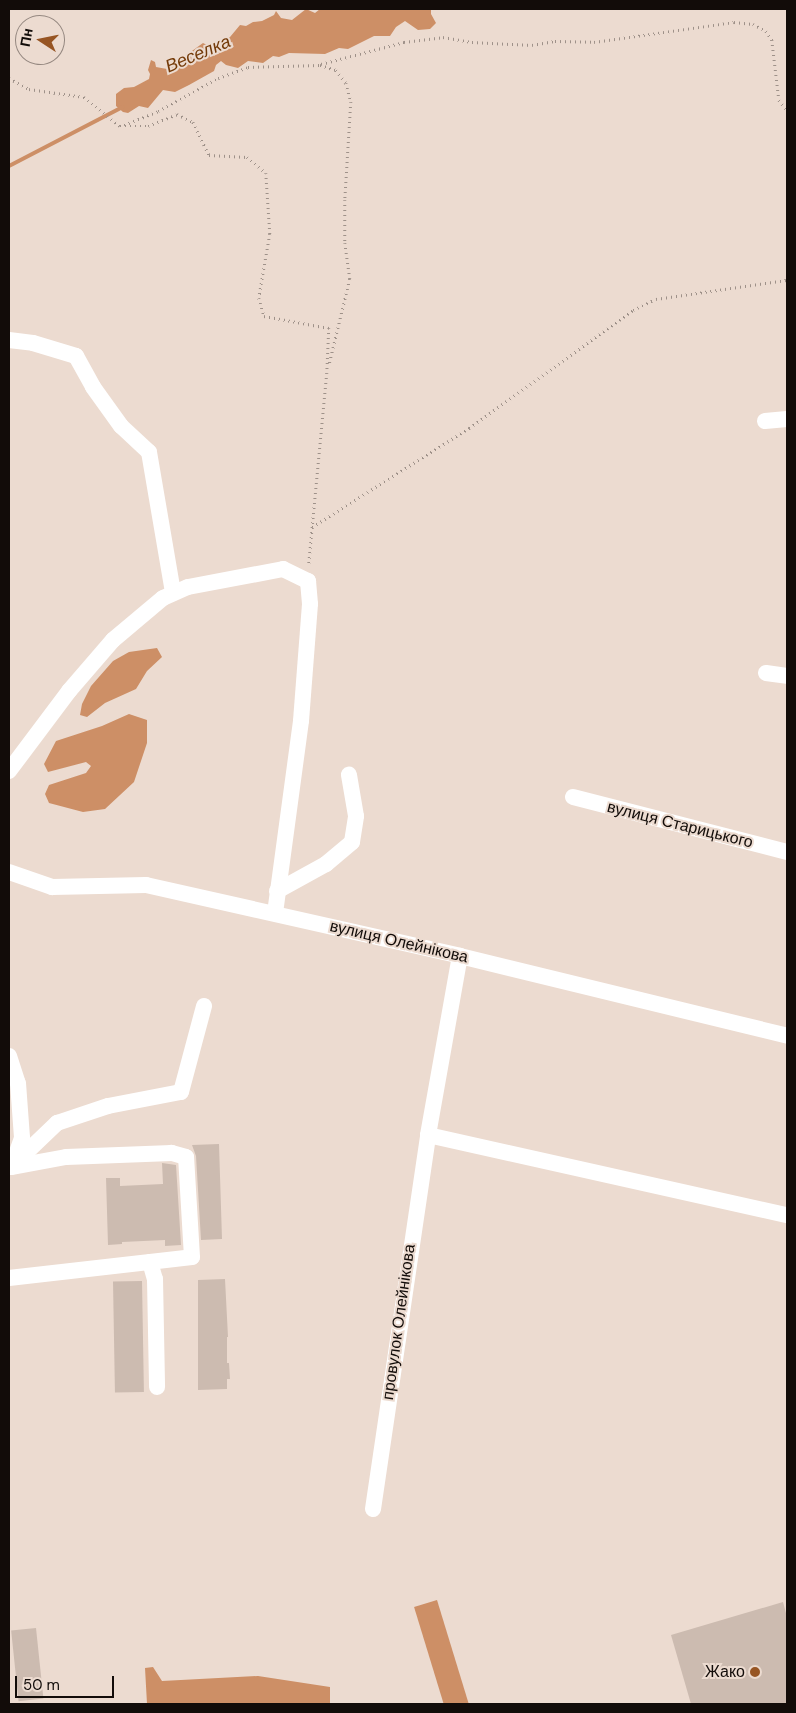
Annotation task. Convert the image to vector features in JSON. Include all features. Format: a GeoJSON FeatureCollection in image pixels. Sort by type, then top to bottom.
{"type":"FeatureCollection","features":[{"type":"Feature","properties":{"kind":"street"},"geometry":{"type":"LineString","coordinates":[[9,340],[33,343],[76,356],[93,387],[121,426],[149,452],[173,593]]}},
{"type":"Feature","properties":{"kind":"street"},"geometry":{"type":"LineString","coordinates":[[765,421],[787,419]]}},
{"type":"Feature","properties":{"kind":"street"},"geometry":{"type":"LineString","coordinates":[[9,771],[70,691],[113,640],[163,598],[188,586],[283,569],[308,581],[310,604],[301,721],[275,913]]}},
{"type":"Feature","properties":{"kind":"street"},"geometry":{"type":"LineString","coordinates":[[766,673],[787,676]]}},
{"type":"Feature","properties":{"kind":"street"},"geometry":{"type":"LineString","coordinates":[[278,891],[326,864],[352,842],[356,816],[349,776]]}},
{"type":"Feature","properties":{"kind":"street","name":"вулиця Старицького"},"geometry":{"type":"LineString","coordinates":[[573,797],[787,852]]}},
{"type":"Feature","properties":{"kind":"street","name":"вулиця Олейнікова"},"geometry":{"type":"LineString","coordinates":[[9,872],[52,888],[146,885],[232,906],[275,913],[460,956],[787,1036]]}},
{"type":"Feature","properties":{"kind":"street","name":"провулок Олейнікова"},"geometry":{"type":"LineString","coordinates":[[373,1509],[428,1134],[460,956]]}},
{"type":"Feature","properties":{"kind":"street"},"geometry":{"type":"LineString","coordinates":[[10,1169],[57,1123],[108,1106],[181,1092],[204,1006]]}},
{"type":"Feature","properties":{"kind":"street"},"geometry":{"type":"LineString","coordinates":[[9,1056],[18,1083],[22,1138],[10,1169]]}},
{"type":"Feature","properties":{"kind":"street"},"geometry":{"type":"LineString","coordinates":[[428,1134],[787,1215]]}},
{"type":"Feature","properties":{"kind":"street"},"geometry":{"type":"LineString","coordinates":[[9,1278],[192,1257],[186,1157],[172,1153],[66,1157],[10,1169]]}},
{"type":"Feature","properties":{"kind":"street"},"geometry":{"type":"LineString","coordinates":[[150,1262],[155,1279],[157,1387]]}},
{"type":"Feature","properties":{"kind":"path"},"geometry":{"type":"LineString","coordinates":[[120,126],[158,111],[218,78],[248,67],[320,64],[404,42],[434,38],[532,45],[555,41],[594,42],[734,22],[753,24],[766,31],[772,40],[779,100],[787,110]]}},
{"type":"Feature","properties":{"kind":"path"},"geometry":{"type":"LineString","coordinates":[[320,64],[336,70],[346,83],[352,102],[345,200],[345,243],[350,279],[327,373]]}},
{"type":"Feature","properties":{"kind":"path"},"geometry":{"type":"LineString","coordinates":[[9,78],[29,89],[84,96],[120,126],[148,126],[177,114],[193,122],[209,155],[247,157],[266,173],[270,234],[259,298],[264,316],[329,328],[327,373],[308,581]]}},
{"type":"Feature","properties":{"kind":"path"},"geometry":{"type":"LineString","coordinates":[[312,528],[469,428],[633,310],[656,299],[787,280]]}},
{"type":"Feature","properties":{"kind":"water"},"geometry":{"type":"Polygon","coordinates":[[[306,9],[315,13],[320,9],[431,9],[431,14],[436,23],[430,29],[418,30],[405,21],[396,27],[390,36],[374,36],[348,49],[339,48],[325,54],[289,53],[279,57],[273,56],[263,63],[248,61],[238,68],[226,65],[221,61],[216,65],[214,71],[175,92],[163,90],[148,108],[139,106],[128,113],[123,112],[116,106],[116,94],[124,88],[134,87],[149,79],[150,74],[148,70],[151,60],[155,62],[156,67],[167,69],[203,43],[211,47],[230,37],[240,25],[246,26],[253,22],[262,21],[274,15],[276,11],[281,18],[292,20],[306,9]]]}},
{"type":"Feature","properties":{"kind":"water"},"geometry":{"type":"Polygon","coordinates":[[[157,648],[162,657],[147,671],[136,689],[105,703],[87,717],[80,715],[82,704],[91,686],[113,661],[129,652],[157,648]]]}},
{"type":"Feature","properties":{"kind":"water"},"geometry":{"type":"Polygon","coordinates":[[[129,714],[147,720],[147,743],[134,782],[105,809],[83,812],[49,803],[45,794],[49,785],[86,773],[91,766],[86,762],[48,772],[44,764],[56,741],[102,726],[129,714]]]}},
{"type":"Feature","properties":{"kind":"water"},"geometry":{"type":"Polygon","coordinates":[[[437,1600],[469,1704],[444,1704],[414,1607],[437,1600]]]}},
{"type":"Feature","properties":{"kind":"water"},"geometry":{"type":"Polygon","coordinates":[[[153,1667],[162,1681],[258,1676],[330,1687],[330,1704],[147,1704],[145,1668],[153,1667]]]}},
{"type":"Feature","properties":{"kind":"building"},"geometry":{"type":"Polygon","coordinates":[[[219,1144],[222,1239],[201,1240],[196,1156],[192,1145],[219,1144]]]}},
{"type":"Feature","properties":{"kind":"building"},"geometry":{"type":"Polygon","coordinates":[[[162,1163],[176,1165],[181,1245],[165,1246],[165,1240],[122,1242],[122,1244],[108,1245],[106,1178],[120,1178],[120,1186],[163,1184],[162,1163]]]}},
{"type":"Feature","properties":{"kind":"building"},"geometry":{"type":"Polygon","coordinates":[[[225,1279],[228,1337],[227,1363],[229,1363],[230,1379],[227,1379],[227,1389],[198,1390],[198,1280],[225,1279]]]}},
{"type":"Feature","properties":{"kind":"building"},"geometry":{"type":"Polygon","coordinates":[[[142,1281],[144,1392],[115,1392],[113,1282],[142,1281]]]}},
{"type":"Feature","properties":{"kind":"building"},"geometry":{"type":"Polygon","coordinates":[[[783,1602],[787,1617],[787,1704],[691,1704],[671,1635],[783,1602]]]}},
{"type":"Feature","properties":{"kind":"building"},"geometry":{"type":"Polygon","coordinates":[[[36,1628],[43,1699],[19,1701],[11,1631],[36,1628]]]}},
{"type":"Feature","properties":{"kind":"waterway","name":"Веселка"},"geometry":{"type":"LineString","coordinates":[[9,166],[123,107]]}},
{"type":"Feature","properties":{"kind":"place","name":"Жако"},"geometry":{"type":"Point","coordinates":[755,1672]}}]}
